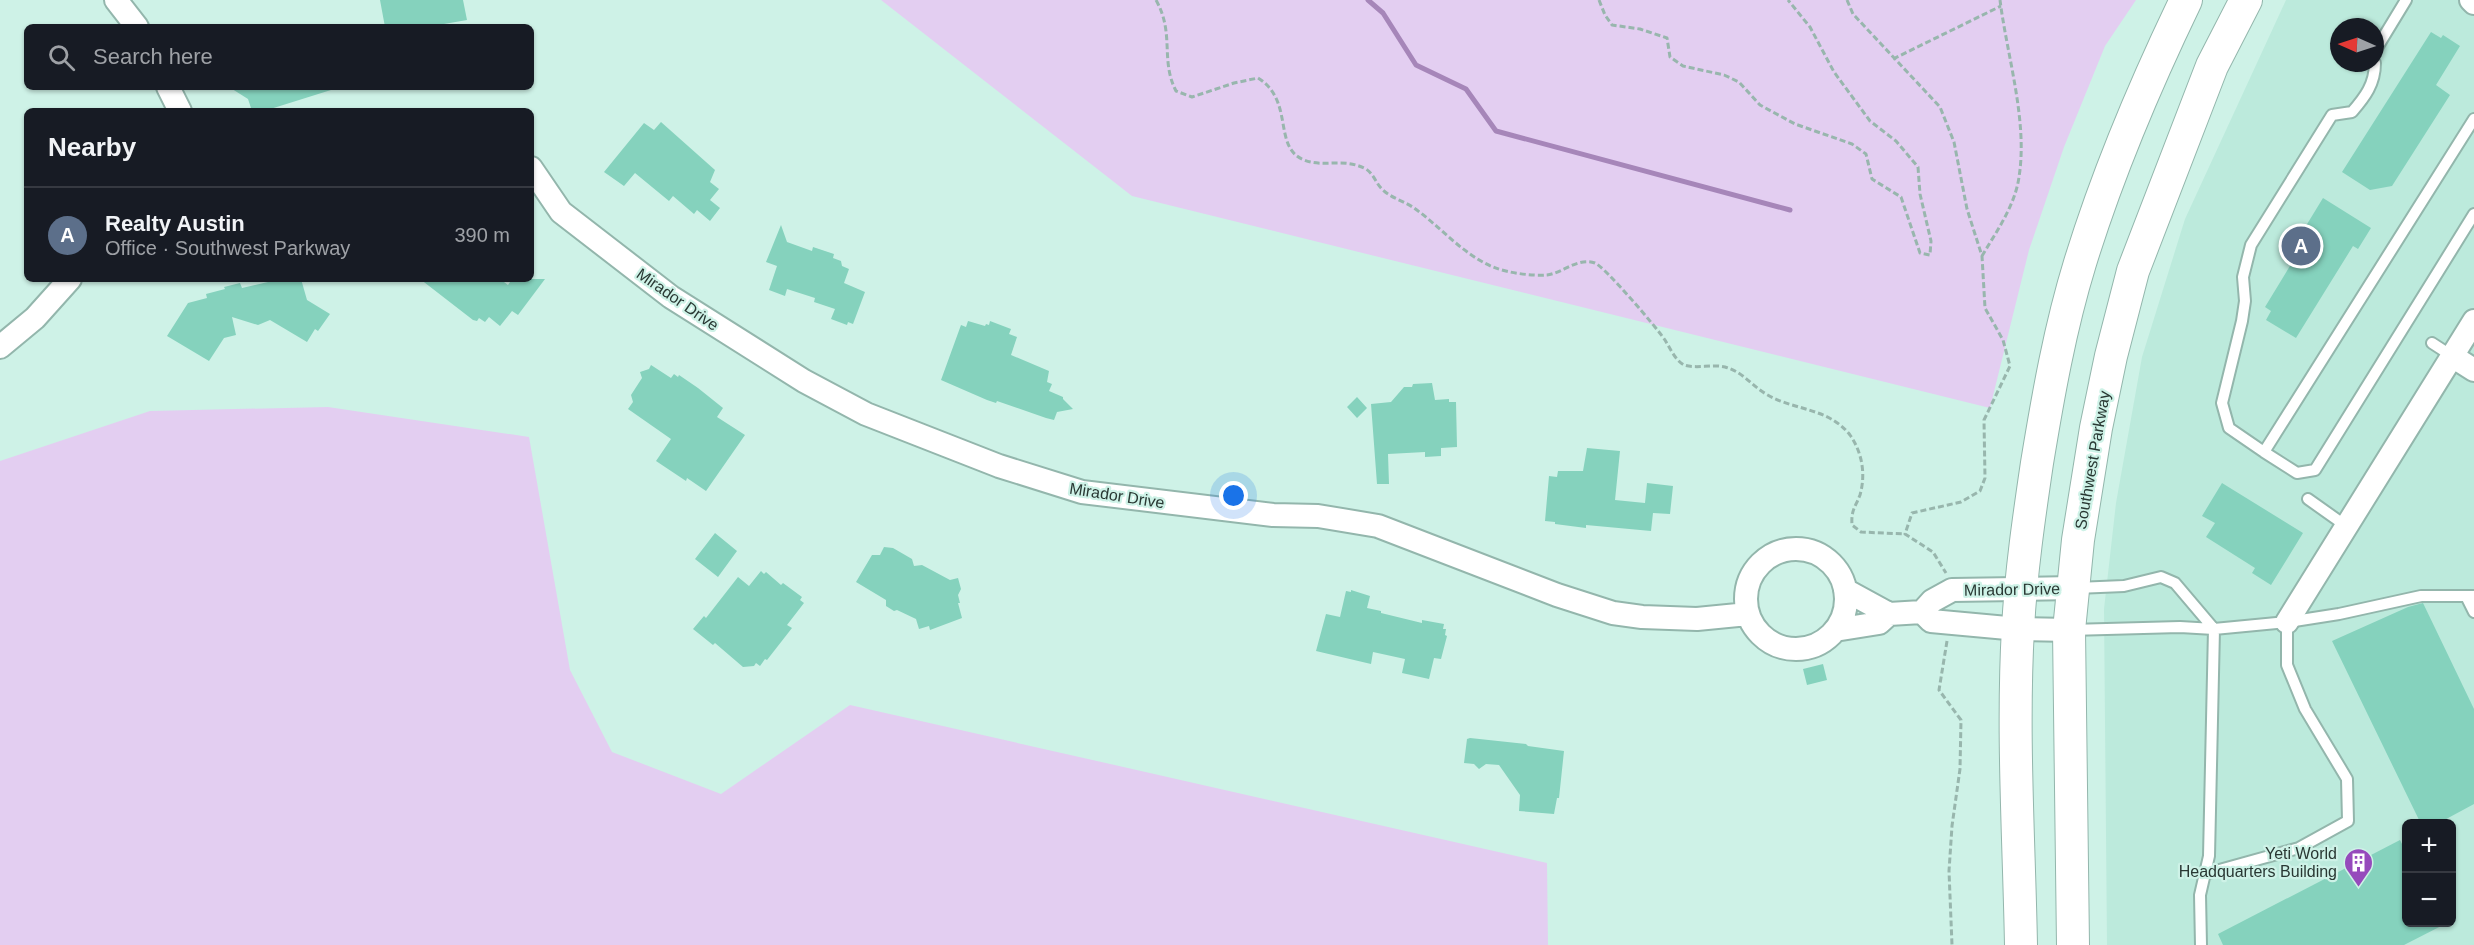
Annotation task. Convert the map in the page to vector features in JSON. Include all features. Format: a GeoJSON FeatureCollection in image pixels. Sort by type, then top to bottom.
{"type":"FeatureCollection","features":[{"type":"Feature","properties":{"kind":"main road"},"geometry":{"type":"LineString","coordinates":[[2020,945],[2016,699],[2018,629],[2020,588],[2044,420],[2057,354],[2080,263],[2112,168],[2151,73],[2186,0]]}},
{"type":"Feature","properties":{"kind":"main road","name":"Southwest Parkway"},"geometry":{"type":"LineString","coordinates":[[2073,945],[2069,630],[2096,428],[2111,356],[2133,271],[2212,66],[2246,0]]}},
{"type":"Feature","properties":{"kind":"street"},"geometry":{"type":"LineString","coordinates":[[116,0],[135,24]]}},
{"type":"Feature","properties":{"kind":"street"},"geometry":{"type":"LineString","coordinates":[[170,90],[178,108]]}},
{"type":"Feature","properties":{"kind":"street","name":"Mirador Drive"},"geometry":{"type":"LineString","coordinates":[[534,172],[561,213],[671,297],[804,381],[866,414],[999,466],[1082,492],[1273,515],[1318,516],[1378,526],[1557,595],[1613,614],[1698,619],[1748,614],[1754,628],[1765,639],[1778,646],[1793,649],[1808,648],[1821,642],[1835,630],[1879,622],[1889,614],[1922,612],[1932,601],[1952,590],[2073,588]]}},
{"type":"Feature","properties":{"kind":"street"},"geometry":{"type":"LineString","coordinates":[[0,347],[35,318],[67,282]]}},
{"type":"Feature","properties":{"kind":"street"},"geometry":{"type":"LineString","coordinates":[[2287,622],[2474,321]]}},
{"type":"Feature","properties":{"kind":"street"},"geometry":{"type":"LineString","coordinates":[[2452,356],[2474,370]]}},
{"type":"Feature","properties":{"kind":"street"},"geometry":{"type":"LineString","coordinates":[[1748,614],[1747,587],[1752,574],[1760,564],[1770,555],[1783,550],[1803,550],[1822,556],[1832,564],[1840,576],[1845,590],[1845,605],[1841,620],[1835,630]]}},
{"type":"Feature","properties":{"kind":"street"},"geometry":{"type":"LineString","coordinates":[[1845,590],[1889,614]]}},
{"type":"Feature","properties":{"kind":"street","name":"Mirador Drive"},"geometry":{"type":"LineString","coordinates":[[1922,612],[1931,621],[2018,629],[2069,630]]}},
{"type":"Feature","properties":{"kind":"lane"},"geometry":{"type":"LineString","coordinates":[[2384,36],[2406,0]]}},
{"type":"Feature","properties":{"kind":"lane"},"geometry":{"type":"LineString","coordinates":[[2375,72],[2367,95],[2352,112],[2332,115],[2251,245],[2243,277],[2245,301],[2242,321],[2222,403],[2229,428],[2296,473],[2314,470],[2474,214]]}},
{"type":"Feature","properties":{"kind":"lane"},"geometry":{"type":"LineString","coordinates":[[2264,452],[2471,132],[2474,120]]}},
{"type":"Feature","properties":{"kind":"lane"},"geometry":{"type":"LineString","coordinates":[[2432,343],[2452,356]]}},
{"type":"Feature","properties":{"kind":"lane"},"geometry":{"type":"LineString","coordinates":[[2308,499],[2346,526]]}},
{"type":"Feature","properties":{"kind":"lane"},"geometry":{"type":"LineString","coordinates":[[2073,588],[2124,586],[2161,577],[2175,583],[2214,629],[2209,856],[2200,895],[2201,945]]}},
{"type":"Feature","properties":{"kind":"lane"},"geometry":{"type":"LineString","coordinates":[[2069,630],[2180,627],[2214,629],[2287,622],[2339,614],[2421,596],[2470,596],[2474,612]]}},
{"type":"Feature","properties":{"kind":"lane"},"geometry":{"type":"LineString","coordinates":[[2205,874],[2299,848],[2348,821],[2347,779],[2305,709],[2287,665],[2287,622]]}},
{"type":"Feature","properties":{"kind":"path"},"geometry":{"type":"LineString","coordinates":[[1156,0],[1162,11],[1167,30],[1168,76],[1176,91],[1192,97],[1233,83],[1258,78],[1269,85],[1276,96],[1284,118],[1286,144],[1295,154],[1305,160],[1351,162],[1369,171],[1383,191],[1411,206],[1434,223],[1467,254],[1495,268],[1524,274],[1549,275],[1580,263],[1595,263],[1665,340],[1672,354],[1684,364],[1724,367],[1743,374],[1765,394],[1837,420],[1861,452],[1863,474],[1860,494],[1851,512],[1852,525],[1862,532],[1905,534],[1933,552],[1952,582]]}},
{"type":"Feature","properties":{"kind":"path"},"geometry":{"type":"LineString","coordinates":[[1599,0],[1612,25],[1640,29],[1667,38],[1670,57],[1683,66],[1724,75],[1740,82],[1760,105],[1795,124],[1852,144],[1866,154],[1872,179],[1901,197],[1920,253],[1930,255],[1931,242],[1920,194],[1918,167],[1896,141],[1870,121],[1834,72],[1810,27],[1788,0]]}},
{"type":"Feature","properties":{"kind":"path"},"geometry":{"type":"LineString","coordinates":[[1847,0],[1852,14],[1940,107],[1954,142],[1966,209],[1982,256],[1985,308],[2002,340],[2010,366],[1984,420],[1984,478],[1980,491],[1961,502],[1912,513],[1905,534]]}},
{"type":"Feature","properties":{"kind":"path"},"geometry":{"type":"LineString","coordinates":[[1982,256],[2004,220],[2019,179],[2021,139],[2000,0]]}},
{"type":"Feature","properties":{"kind":"path"},"geometry":{"type":"LineString","coordinates":[[1893,59],[2001,6]]}},
{"type":"Feature","properties":{"kind":"path"},"geometry":{"type":"LineString","coordinates":[[1948,634],[1939,690],[1961,720],[1960,769],[1952,826],[1949,871],[1952,945]]}},
{"type":"Feature","properties":{"kind":"shaded area"},"geometry":{"type":"Polygon","coordinates":[[[881,0],[2136,0],[2105,46],[2064,147],[2029,250],[1990,408],[1132,196],[881,0]]]}},
{"type":"Feature","properties":{"kind":"shaded area"},"geometry":{"type":"Polygon","coordinates":[[[2286,0],[2474,0],[2474,945],[2107,945],[2104,609],[2116,503],[2142,357],[2185,219],[2286,0]]]}},
{"type":"Feature","properties":{"kind":"shaded area"},"geometry":{"type":"Polygon","coordinates":[[[328,407],[529,437],[570,670],[612,752],[721,794],[850,705],[1547,863],[1548,945],[0,945],[0,461],[150,411],[328,407]]]}},
{"type":"Feature","properties":{"kind":"building"},"geometry":{"type":"Polygon","coordinates":[[[380,0],[463,0],[467,20],[444,24],[384,24],[380,0]]]}},
{"type":"Feature","properties":{"kind":"building"},"geometry":{"type":"Polygon","coordinates":[[[2431,32],[2441,38],[2443,35],[2460,46],[2436,85],[2450,95],[2392,186],[2370,190],[2342,172],[2431,32]]]}},
{"type":"Feature","properties":{"kind":"building"},"geometry":{"type":"Polygon","coordinates":[[[234,90],[331,90],[274,108],[251,108],[248,99],[234,90]]]}},
{"type":"Feature","properties":{"kind":"building"},"geometry":{"type":"Polygon","coordinates":[[[661,122],[715,170],[710,182],[719,189],[710,200],[720,208],[710,221],[697,210],[694,214],[673,196],[669,201],[635,173],[624,186],[604,172],[644,123],[654,130],[661,122]]]}},
{"type":"Feature","properties":{"kind":"building"},"geometry":{"type":"Polygon","coordinates":[[[2323,198],[2371,228],[2358,249],[2353,246],[2296,338],[2266,320],[2271,311],[2265,307],[2296,256],[2290,252],[2323,198]]]}},
{"type":"Feature","properties":{"kind":"building"},"geometry":{"type":"Polygon","coordinates":[[[781,225],[787,242],[812,251],[813,247],[834,254],[833,258],[841,261],[842,266],[849,269],[844,283],[865,292],[853,324],[848,322],[847,325],[831,319],[835,309],[814,302],[815,298],[787,289],[785,296],[769,290],[777,266],[766,262],[781,225]]]}},
{"type":"Feature","properties":{"kind":"building"},"geometry":{"type":"Polygon","coordinates":[[[534,279],[545,279],[518,315],[512,311],[500,326],[489,317],[485,322],[479,318],[477,321],[424,282],[504,282],[508,285],[510,282],[534,282],[534,279]]]}},
{"type":"Feature","properties":{"kind":"building"},"geometry":{"type":"Polygon","coordinates":[[[268,282],[302,282],[307,300],[330,314],[318,331],[315,329],[307,342],[270,320],[258,325],[232,317],[236,335],[224,338],[209,361],[167,336],[188,303],[207,298],[206,294],[225,289],[224,287],[240,283],[242,288],[268,282]]]}},
{"type":"Feature","properties":{"kind":"building"},"geometry":{"type":"Polygon","coordinates":[[[968,321],[985,326],[989,325],[990,321],[1011,329],[1009,334],[1017,337],[1011,355],[1049,371],[1047,382],[1052,384],[1049,391],[1063,397],[1073,409],[1057,412],[1054,420],[997,401],[996,403],[987,400],[941,380],[961,325],[966,327],[968,321]]]}},
{"type":"Feature","properties":{"kind":"building"},"geometry":{"type":"Polygon","coordinates":[[[651,365],[671,378],[674,374],[678,377],[679,375],[698,388],[723,408],[717,417],[745,435],[706,491],[656,461],[671,439],[628,409],[633,402],[631,395],[642,378],[640,372],[649,369],[651,365]]]}},
{"type":"Feature","properties":{"kind":"building"},"geometry":{"type":"Polygon","coordinates":[[[1432,383],[1435,400],[1449,399],[1449,402],[1456,402],[1457,447],[1441,448],[1441,456],[1425,457],[1425,452],[1388,454],[1389,484],[1377,484],[1371,404],[1391,402],[1404,387],[1432,383]]]}},
{"type":"Feature","properties":{"kind":"building"},"geometry":{"type":"Polygon","coordinates":[[[1357,397],[1367,408],[1357,418],[1347,407],[1357,397]]]}},
{"type":"Feature","properties":{"kind":"building"},"geometry":{"type":"Polygon","coordinates":[[[1587,448],[1620,451],[1615,500],[1645,503],[1647,483],[1673,486],[1670,514],[1653,513],[1651,531],[1586,525],[1586,528],[1545,521],[1549,476],[1557,477],[1558,471],[1583,471],[1587,448]]]}},
{"type":"Feature","properties":{"kind":"building"},"geometry":{"type":"Polygon","coordinates":[[[2222,483],[2303,533],[2271,585],[2252,573],[2255,568],[2206,537],[2215,523],[2202,516],[2222,483]]]}},
{"type":"Feature","properties":{"kind":"building"},"geometry":{"type":"Polygon","coordinates":[[[715,533],[737,551],[718,577],[695,559],[715,533]]]}},
{"type":"Feature","properties":{"kind":"building"},"geometry":{"type":"Polygon","coordinates":[[[884,547],[893,548],[912,559],[914,566],[922,565],[950,580],[958,578],[961,589],[958,595],[960,603],[958,603],[962,618],[930,630],[929,626],[919,629],[916,619],[897,610],[894,611],[886,606],[886,600],[856,582],[872,555],[880,555],[884,547]]]}},
{"type":"Feature","properties":{"kind":"building"},"geometry":{"type":"Polygon","coordinates":[[[761,571],[764,574],[766,572],[781,585],[783,583],[802,597],[800,600],[804,603],[787,625],[792,628],[767,660],[765,659],[760,666],[756,663],[754,666],[743,667],[715,643],[713,645],[693,629],[704,616],[706,618],[738,577],[749,586],[761,571]]]}},
{"type":"Feature","properties":{"kind":"building"},"geometry":{"type":"Polygon","coordinates":[[[1351,590],[1370,596],[1367,608],[1422,623],[1422,620],[1444,624],[1443,629],[1446,629],[1445,635],[1447,636],[1441,659],[1434,658],[1429,679],[1402,673],[1405,659],[1373,652],[1371,664],[1316,651],[1326,614],[1340,617],[1346,591],[1351,592],[1351,590]]]}},
{"type":"Feature","properties":{"kind":"building"},"geometry":{"type":"Polygon","coordinates":[[[2423,603],[2474,709],[2474,804],[2446,819],[2419,819],[2332,641],[2408,607],[2423,603]]]}},
{"type":"Feature","properties":{"kind":"building"},"geometry":{"type":"Polygon","coordinates":[[[1823,664],[1827,680],[1807,685],[1803,669],[1823,664]]]}},
{"type":"Feature","properties":{"kind":"building"},"geometry":{"type":"Polygon","coordinates":[[[1467,739],[1564,751],[1559,798],[1557,798],[1554,814],[1519,811],[1520,795],[1499,765],[1486,764],[1479,769],[1474,764],[1464,763],[1467,739]]]}},
{"type":"Feature","properties":{"kind":"building","name":"Yeti World Headquarters Building"},"geometry":{"type":"Polygon","coordinates":[[[2400,840],[2402,844],[2402,927],[2439,927],[2404,945],[2223,945],[2218,934],[2400,840]]]}},
{"type":"Feature","properties":{"kind":"waterway"},"geometry":{"type":"LineString","coordinates":[[1368,0],[1383,13],[1416,65],[1466,89],[1496,131],[1790,210]]}},
{"type":"Feature","properties":{"kind":"place","name":"Realty Austin"},"geometry":{"type":"Point","coordinates":[2301,246]}},
{"type":"Feature","properties":{"kind":"place","name":"Yeti World Headquarters Building"},"geometry":{"type":"Point","coordinates":[2358,888]}}]}
